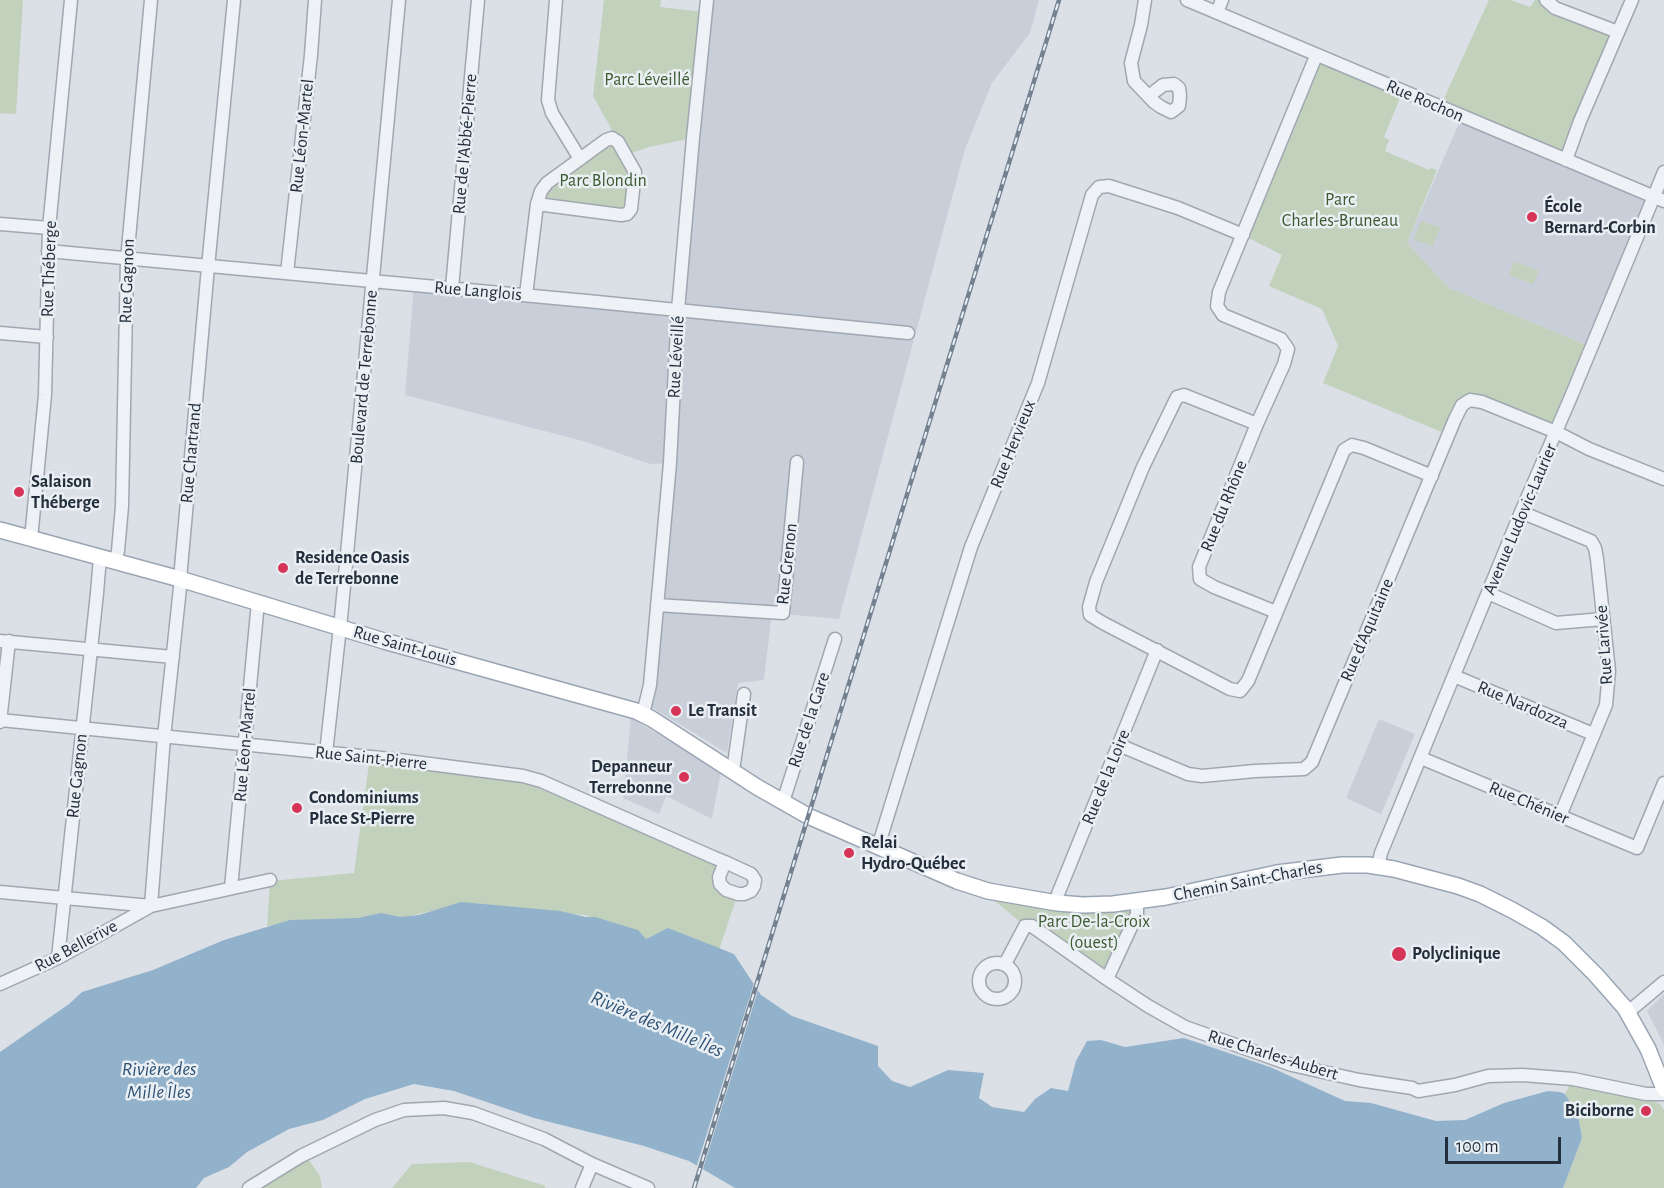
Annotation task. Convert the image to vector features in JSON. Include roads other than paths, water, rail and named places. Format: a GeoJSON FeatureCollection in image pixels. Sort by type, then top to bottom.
{"type":"FeatureCollection","features":[{"type":"Feature","properties":{"kind":"main road","name":"Rue Saint-Louis"},"geometry":{"type":"LineString","coordinates":[[0,530],[180,579],[339,628],[627,708],[643,714],[787,804]]}},
{"type":"Feature","properties":{"kind":"main road","name":"Chemin Saint-Charles"},"geometry":{"type":"LineString","coordinates":[[787,804],[816,820],[970,886],[1014,897],[1057,903],[1093,905],[1137,902],[1300,869],[1342,865],[1378,866],[1458,886],[1490,899],[1542,927],[1564,943],[1625,1008],[1648,1049],[1664,1092]]}},
{"type":"Feature","properties":{"kind":"street","name":"Rue Théberge"},"geometry":{"type":"LineString","coordinates":[[31,539],[45,395],[49,228],[70,0]]}},
{"type":"Feature","properties":{"kind":"street","name":"Rue Gagnon"},"geometry":{"type":"LineString","coordinates":[[115,562],[122,506],[127,260],[151,0]]}},
{"type":"Feature","properties":{"kind":"street","name":"Rue Chartrand"},"geometry":{"type":"LineString","coordinates":[[151,906],[164,737],[234,0]]}},
{"type":"Feature","properties":{"kind":"street","name":"Rue Léon-Martel"},"geometry":{"type":"LineString","coordinates":[[287,273],[315,0]]}},
{"type":"Feature","properties":{"kind":"street","name":"Boulevard de Terrebonne"},"geometry":{"type":"LineString","coordinates":[[326,753],[399,0]]}},
{"type":"Feature","properties":{"kind":"street","name":"Rue de l'Abbé-Pierre"},"geometry":{"type":"LineString","coordinates":[[452,288],[478,0]]}},
{"type":"Feature","properties":{"kind":"street"},"geometry":{"type":"LineString","coordinates":[[556,0],[548,100],[552,113],[580,159]]}},
{"type":"Feature","properties":{"kind":"street","name":"Rue Léveillé"},"geometry":{"type":"LineString","coordinates":[[643,714],[650,685],[670,463],[678,310],[706,0]]}},
{"type":"Feature","properties":{"kind":"street"},"geometry":{"type":"LineString","coordinates":[[1145,0],[1131,63],[1134,81],[1149,96]]}},
{"type":"Feature","properties":{"kind":"street","name":"Rue Rochon"},"geometry":{"type":"LineString","coordinates":[[1187,0],[1659,199]]}},
{"type":"Feature","properties":{"kind":"street"},"geometry":{"type":"LineString","coordinates":[[1217,12],[1222,0]]}},
{"type":"Feature","properties":{"kind":"street"},"geometry":{"type":"LineString","coordinates":[[1546,0],[1555,8],[1618,32]]}},
{"type":"Feature","properties":{"kind":"street"},"geometry":{"type":"LineString","coordinates":[[1566,160],[1580,121],[1632,0]]}},
{"type":"Feature","properties":{"kind":"street"},"geometry":{"type":"LineString","coordinates":[[1316,56],[1219,292],[1216,306],[1223,315],[1281,339],[1288,349],[1284,364],[1257,424],[1184,395],[1177,397],[1143,467],[1095,582],[1089,607],[1090,615],[1230,689],[1240,691],[1248,681],[1344,450],[1352,445],[1364,448],[1432,476]]}},
{"type":"Feature","properties":{"kind":"street"},"geometry":{"type":"LineString","coordinates":[[526,296],[537,204],[541,191],[547,183],[612,138],[618,142],[635,172],[631,208],[627,214],[537,204]]}},
{"type":"Feature","properties":{"kind":"street","name":"Avenue Ludovic-Laurier"},"geometry":{"type":"LineString","coordinates":[[1378,866],[1381,853],[1521,512],[1659,199],[1664,172]]}},
{"type":"Feature","properties":{"kind":"street","name":"Rue Hervieux"},"geometry":{"type":"LineString","coordinates":[[878,847],[971,547],[1038,383],[1092,195],[1099,187],[1110,186],[1178,208],[1243,235]]}},
{"type":"Feature","properties":{"kind":"street"},"geometry":{"type":"LineString","coordinates":[[0,224],[49,228]]}},
{"type":"Feature","properties":{"kind":"street","name":"Rue Langlois"},"geometry":{"type":"LineString","coordinates":[[48,251],[908,333]]}},
{"type":"Feature","properties":{"kind":"street"},"geometry":{"type":"LineString","coordinates":[[0,333],[46,337]]}},
{"type":"Feature","properties":{"kind":"street","name":"Rue d'Aquitaine"},"geometry":{"type":"LineString","coordinates":[[1119,745],[1188,774],[1202,777],[1255,771],[1304,769],[1312,762],[1462,405],[1470,400],[1482,402],[1556,432]]}},
{"type":"Feature","properties":{"kind":"street","name":"Rue du Rhône"},"geometry":{"type":"LineString","coordinates":[[1257,424],[1199,567],[1200,579],[1276,612]]}},
{"type":"Feature","properties":{"kind":"street"},"geometry":{"type":"LineString","coordinates":[[1556,432],[1664,479]]}},
{"type":"Feature","properties":{"kind":"street","name":"Rue Grenon"},"geometry":{"type":"LineString","coordinates":[[657,605],[783,613],[797,462]]}},
{"type":"Feature","properties":{"kind":"street","name":"Rue Larivée"},"geometry":{"type":"LineString","coordinates":[[1521,512],[1591,541],[1597,559],[1609,671],[1606,705],[1560,816]]}},
{"type":"Feature","properties":{"kind":"street","name":"Rue Gagnon"},"geometry":{"type":"LineString","coordinates":[[58,958],[99,557]]}},
{"type":"Feature","properties":{"kind":"street"},"geometry":{"type":"LineString","coordinates":[[1488,593],[1556,623],[1603,619]]}},
{"type":"Feature","properties":{"kind":"street","name":"Rue Léon-Martel"},"geometry":{"type":"LineString","coordinates":[[231,888],[258,602]]}},
{"type":"Feature","properties":{"kind":"street","name":"Rue de la Gare"},"geometry":{"type":"LineString","coordinates":[[787,804],[835,639]]}},
{"type":"Feature","properties":{"kind":"street"},"geometry":{"type":"LineString","coordinates":[[0,721],[5,641],[173,657]]}},
{"type":"Feature","properties":{"kind":"street","name":"Rue de la Loire"},"geometry":{"type":"LineString","coordinates":[[1057,903],[1058,894],[1157,650]]}},
{"type":"Feature","properties":{"kind":"street","name":"Rue Nardozza"},"geometry":{"type":"LineString","coordinates":[[1454,676],[1593,734]]}},
{"type":"Feature","properties":{"kind":"street"},"geometry":{"type":"LineString","coordinates":[[731,770],[734,764],[744,694]]}},
{"type":"Feature","properties":{"kind":"street","name":"Rue Saint-Pierre"},"geometry":{"type":"LineString","coordinates":[[0,721],[326,753],[523,776],[541,781],[725,862]]}},
{"type":"Feature","properties":{"kind":"street","name":"Rue Chénier"},"geometry":{"type":"LineString","coordinates":[[1421,758],[1637,848],[1664,783]]}},
{"type":"Feature","properties":{"kind":"street"},"geometry":{"type":"LineString","coordinates":[[0,892],[151,906],[270,880]]}},
{"type":"Feature","properties":{"kind":"street"},"geometry":{"type":"LineString","coordinates":[[1107,979],[1137,914],[1137,902]]}},
{"type":"Feature","properties":{"kind":"street","name":"Rue Bellerive"},"geometry":{"type":"LineString","coordinates":[[0,984],[58,958],[151,906]]}},
{"type":"Feature","properties":{"kind":"street","name":"Rue Charles-Aubert"},"geometry":{"type":"LineString","coordinates":[[1005,964],[1025,926],[1032,926],[1107,979],[1185,1027],[1292,1065],[1336,1076],[1412,1088],[1418,1091],[1455,1085],[1488,1076],[1543,1076],[1573,1079],[1646,1094],[1664,1092]]}},
{"type":"Feature","properties":{"kind":"street"},"geometry":{"type":"LineString","coordinates":[[1627,1013],[1664,982]]}},
{"type":"Feature","properties":{"kind":"street"},"geometry":{"type":"LineString","coordinates":[[249,1188],[301,1156],[375,1120],[404,1110],[444,1108],[473,1113],[544,1139],[592,1164],[648,1188]]}},
{"type":"Feature","properties":{"kind":"street"},"geometry":{"type":"LineString","coordinates":[[582,1188],[592,1164]]}},
{"type":"Feature","properties":{"kind":"water","name":"Rivière des Mille Îles"},"geometry":{"type":"Polygon","coordinates":[[[461,902],[560,911],[595,917],[638,930],[646,939],[668,928],[734,954],[761,995],[792,1016],[878,1046],[878,1066],[892,1081],[910,1087],[948,1070],[984,1073],[979,1098],[992,1107],[1024,1112],[1035,1099],[1051,1088],[1068,1091],[1076,1061],[1087,1041],[1101,1040],[1125,1047],[1184,1038],[1270,1067],[1345,1101],[1371,1103],[1436,1121],[1465,1120],[1504,1103],[1548,1091],[1560,1092],[1565,1094],[1578,1115],[1582,1138],[1563,1188],[735,1188],[689,1161],[644,1146],[534,1118],[454,1091],[414,1084],[365,1099],[323,1120],[289,1129],[247,1152],[229,1167],[204,1178],[196,1188],[0,1188],[0,1052],[69,1004],[82,992],[153,970],[224,940],[290,920],[358,918],[381,913],[400,917],[419,915],[461,902]]]}},
{"type":"Feature","properties":{"kind":"railway"},"geometry":{"type":"LineString","coordinates":[[694,1188],[1059,0]]}},
{"type":"Feature","properties":{"kind":"place","name":"École Bernard-Corbin"},"geometry":{"type":"Point","coordinates":[1532,217]}},
{"type":"Feature","properties":{"kind":"place","name":"Salaison Théberge"},"geometry":{"type":"Point","coordinates":[19,492]}},
{"type":"Feature","properties":{"kind":"place","name":"Residence Oasis de Terrebonne"},"geometry":{"type":"Point","coordinates":[283,568]}},
{"type":"Feature","properties":{"kind":"place","name":"Le Transit"},"geometry":{"type":"Point","coordinates":[676,711]}},
{"type":"Feature","properties":{"kind":"place","name":"Depanneur Terrebonne"},"geometry":{"type":"Point","coordinates":[684,777]}},
{"type":"Feature","properties":{"kind":"place","name":"Condominiums Place St-Pierre"},"geometry":{"type":"Point","coordinates":[297,808]}},
{"type":"Feature","properties":{"kind":"place","name":"Relai Hydro-Québec"},"geometry":{"type":"Point","coordinates":[849,853]}},
{"type":"Feature","properties":{"kind":"place","name":"Polyclinique"},"geometry":{"type":"Point","coordinates":[1399,954]}},
{"type":"Feature","properties":{"kind":"place","name":"Biciborne"},"geometry":{"type":"Point","coordinates":[1646,1111]}},
{"type":"Feature","properties":{"kind":"park label","name":"Parc Léveillé"},"geometry":{"type":"Point","coordinates":[647,80]}},
{"type":"Feature","properties":{"kind":"park label","name":"Parc Blondin"},"geometry":{"type":"Point","coordinates":[603,181]}},
{"type":"Feature","properties":{"kind":"park label","name":"Parc Charles-Bruneau"},"geometry":{"type":"Point","coordinates":[1340,210]}},
{"type":"Feature","properties":{"kind":"park label","name":"Parc De-la-Croix (ouest)"},"geometry":{"type":"Point","coordinates":[1094,932]}}]}
